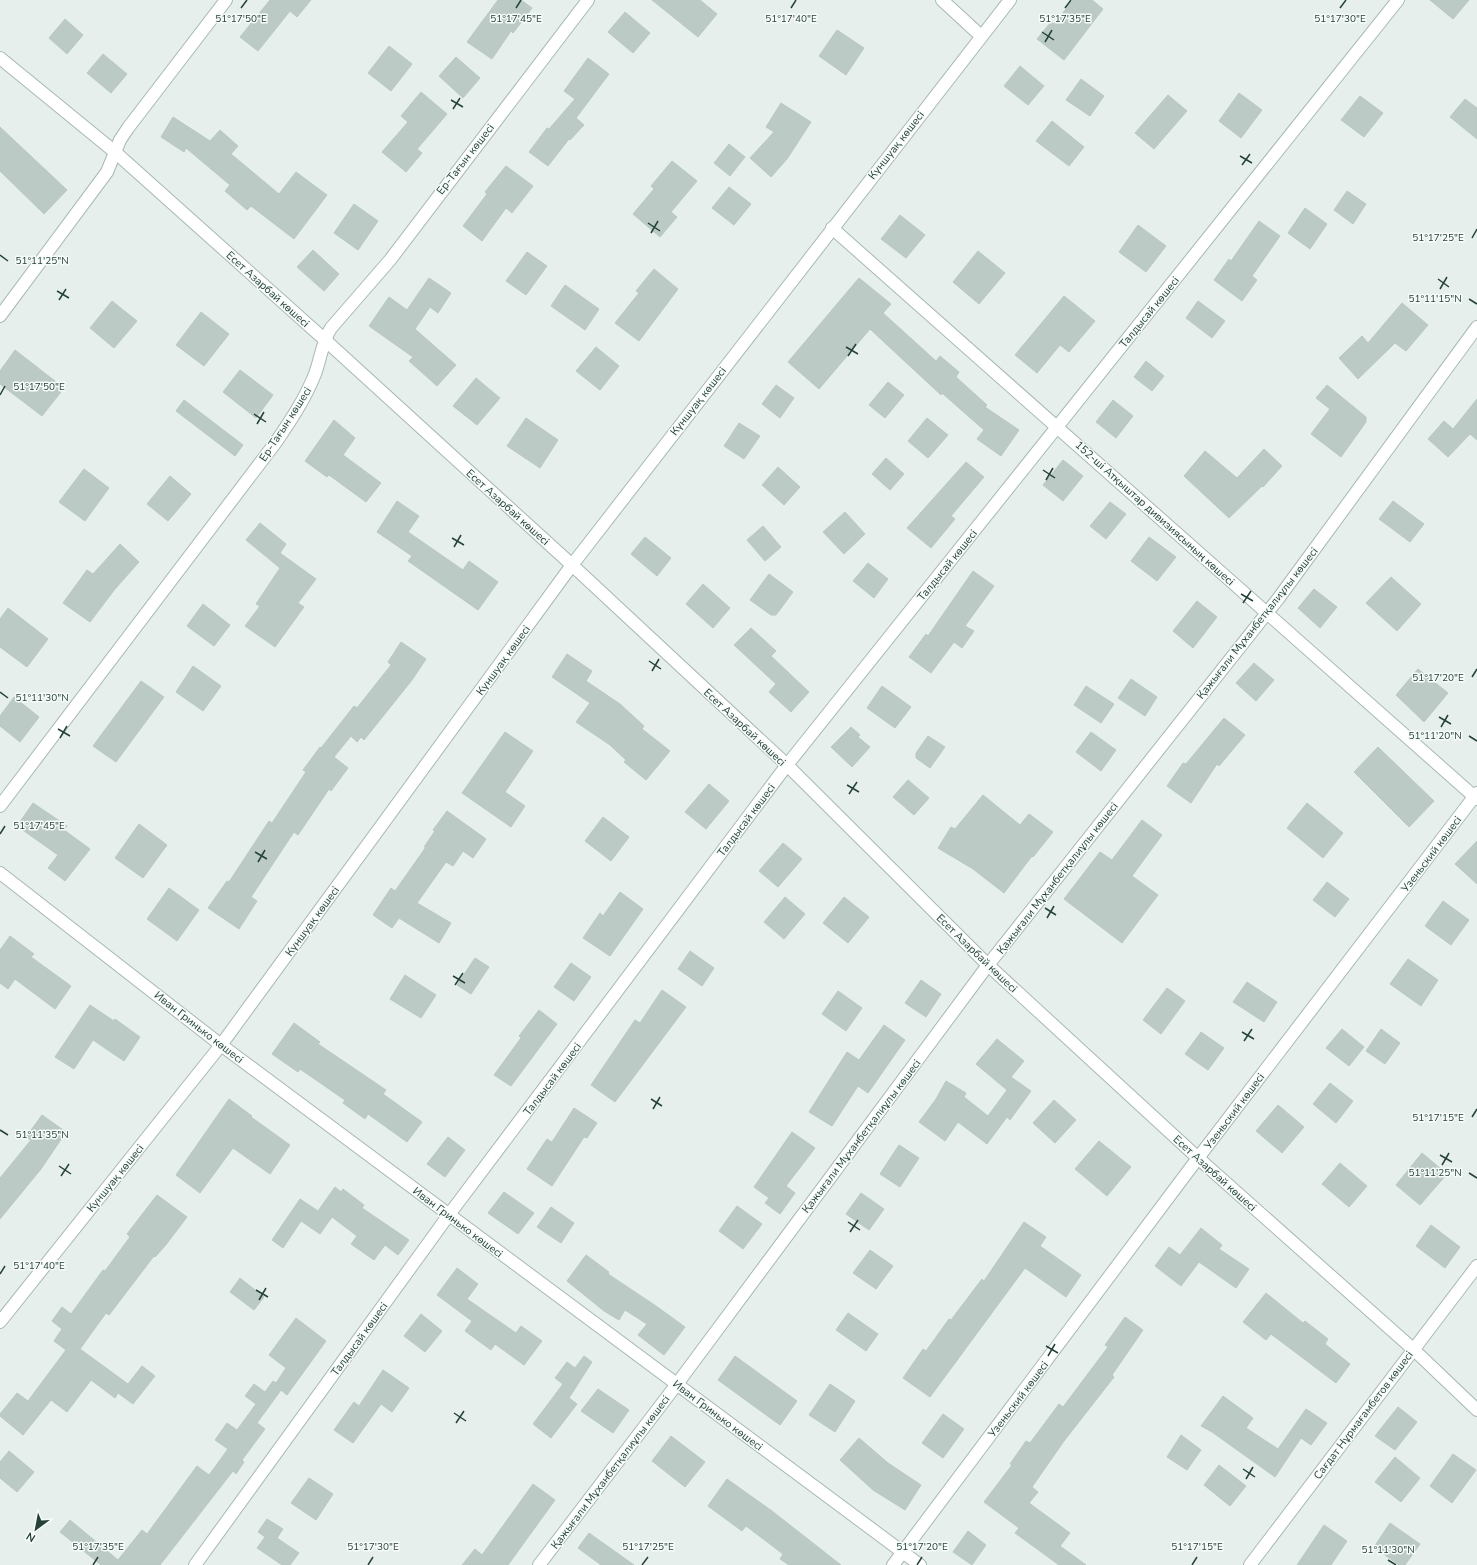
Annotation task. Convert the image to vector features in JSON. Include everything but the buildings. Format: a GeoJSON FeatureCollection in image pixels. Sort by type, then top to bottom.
{"type":"FeatureCollection","features":[{"type":"Feature","properties":{"kind":"street"},"geometry":{"type":"LineString","coordinates":[[0,316],[107,172],[115,152],[128,128],[226,0]]}},
{"type":"Feature","properties":{"kind":"street","name":"Ер-Тағын көшесі"},"geometry":{"type":"LineString","coordinates":[[0,806],[276,442],[307,394],[321,359],[324,339],[341,315],[390,260],[588,0]]}},
{"type":"Feature","properties":{"kind":"street"},"geometry":{"type":"LineString","coordinates":[[942,0],[981,36]]}},
{"type":"Feature","properties":{"kind":"street","name":"Күншуақ көшесі"},"geometry":{"type":"LineString","coordinates":[[0,1322],[221,1045],[572,565],[1010,0]]}},
{"type":"Feature","properties":{"kind":"street","name":"Талдысай көшесі"},"geometry":{"type":"LineString","coordinates":[[195,1565],[448,1216],[787,765],[1398,0]]}},
{"type":"Feature","properties":{"kind":"street","name":"Есет Азарбай көшесі"},"geometry":{"type":"LineString","coordinates":[[0,58],[115,152],[324,339],[572,565],[787,765],[988,965],[1198,1158],[1413,1349],[1477,1410]]}},
{"type":"Feature","properties":{"kind":"street","name":"152-ші Атқыштар дивизиясының көшесі"},"geometry":{"type":"LineString","coordinates":[[832,228],[1476,797]]}},
{"type":"Feature","properties":{"kind":"street","name":"Қажығали Мұханбетқалиұлы көшесі"},"geometry":{"type":"LineString","coordinates":[[540,1565],[677,1384],[988,965],[1267,613],[1477,327]]}},
{"type":"Feature","properties":{"kind":"street","name":"Узеньский көшесі"},"geometry":{"type":"LineString","coordinates":[[893,1565],[1198,1158],[1476,797]]}},
{"type":"Feature","properties":{"kind":"street","name":"Иван Гринько көшесі"},"geometry":{"type":"LineString","coordinates":[[0,872],[221,1045],[448,1216],[920,1565]]}},
{"type":"Feature","properties":{"kind":"street","name":"Сағдат Нұрмағамбетов көшесі"},"geometry":{"type":"LineString","coordinates":[[1250,1565],[1477,1266]]}}]}
